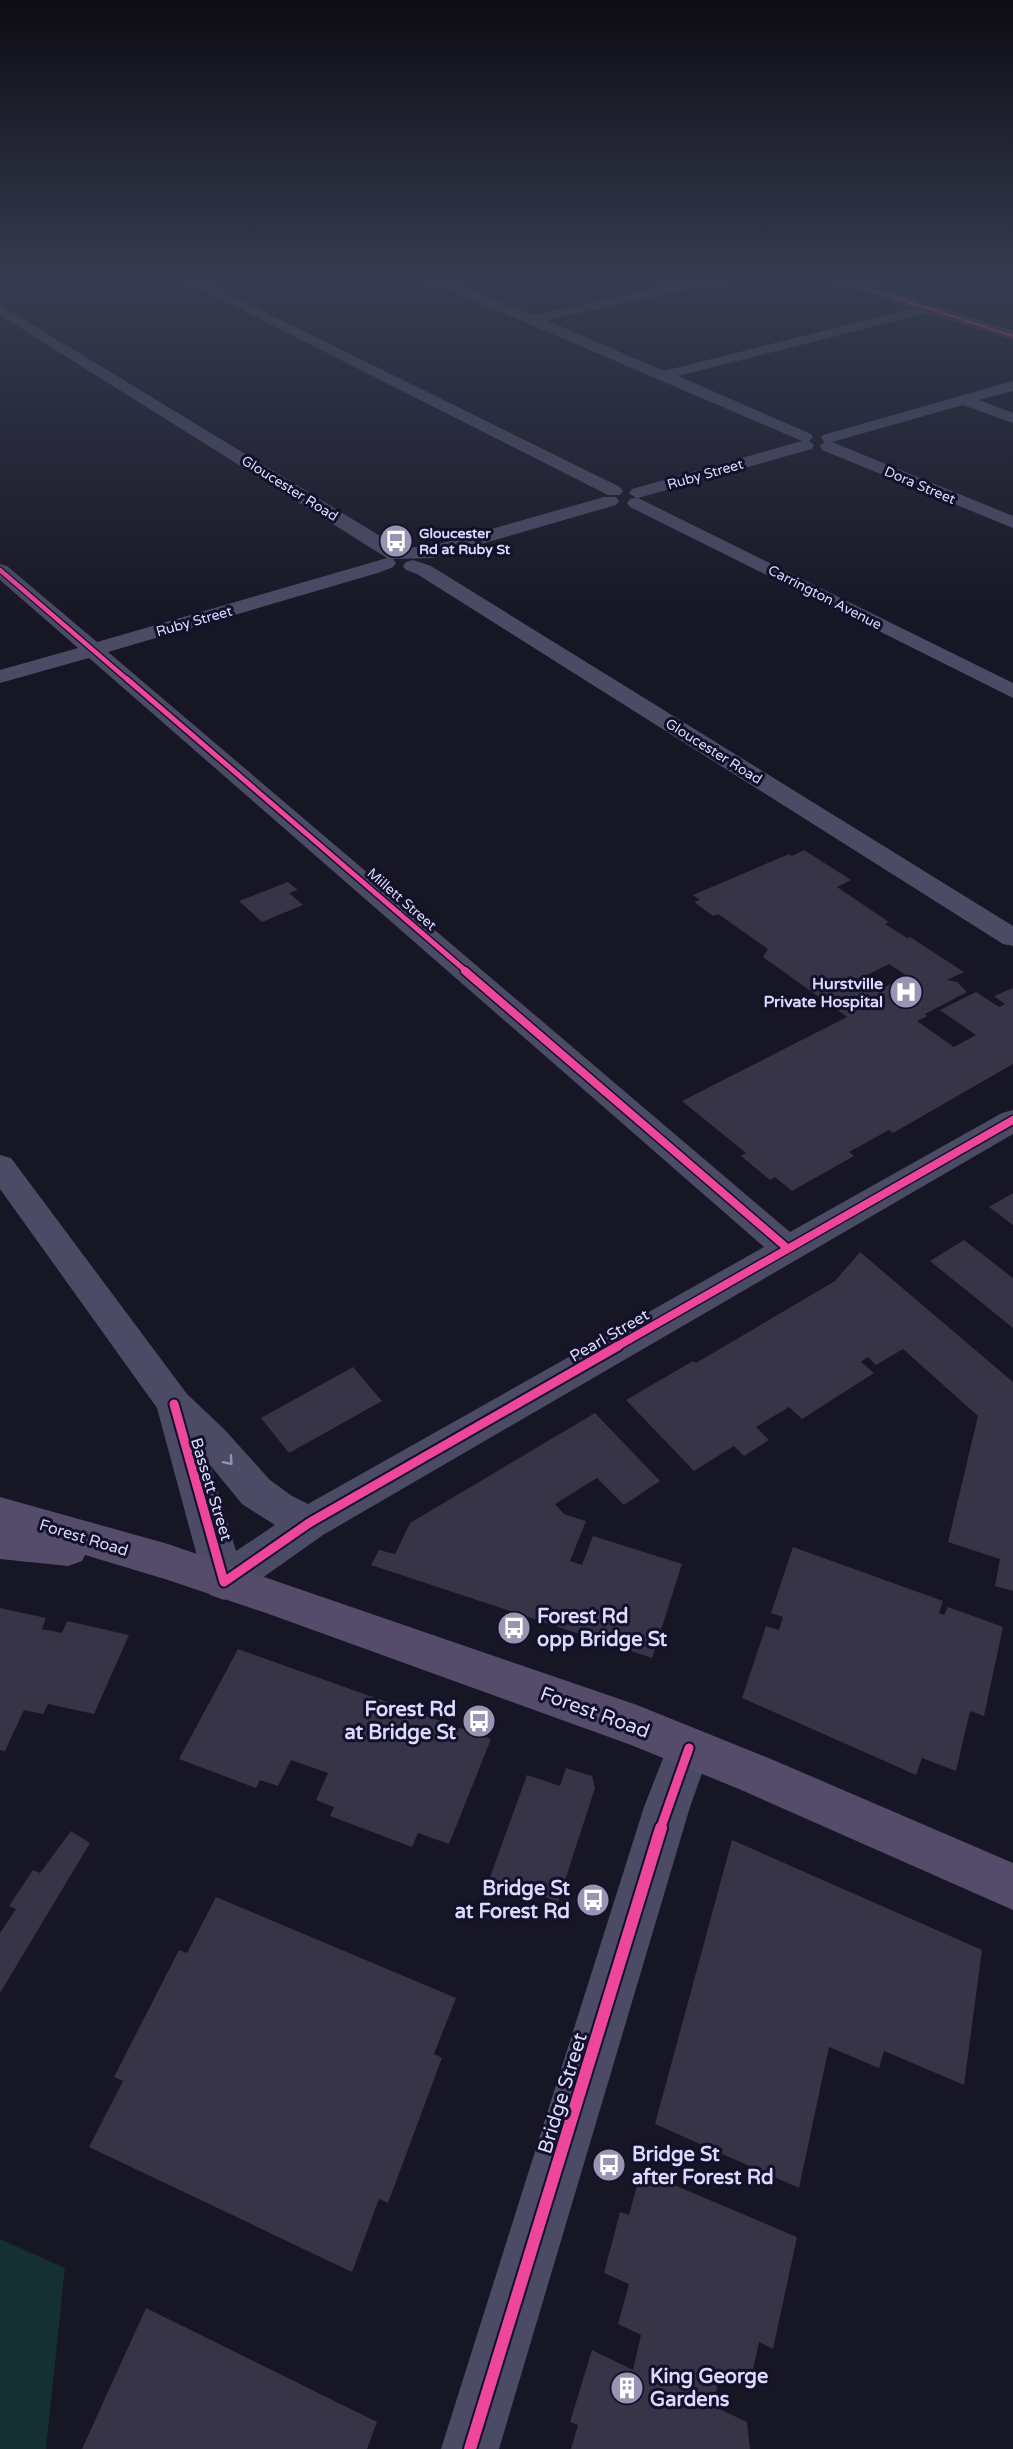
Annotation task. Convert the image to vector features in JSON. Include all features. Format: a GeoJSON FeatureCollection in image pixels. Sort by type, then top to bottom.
{"type":"FeatureCollection","features":[{"type":"Feature","properties":{"kind":"main road","name":"Forest Road"},"geometry":{"type":"LineString","coordinates":[[0,1514],[168,1562],[637,1726],[755,1774],[1013,1887]]}},
{"type":"Feature","properties":{"kind":"main road","name":"Forest Road"},"geometry":{"type":"LineString","coordinates":[[0,1542],[168,1562]]}},
{"type":"Feature","properties":{"kind":"street","name":"Gloucester Road"},"geometry":{"type":"LineString","coordinates":[[133,391],[424,570],[1013,938]]}},
{"type":"Feature","properties":{"kind":"street"},"geometry":{"type":"LineString","coordinates":[[407,391],[612,496],[637,498]]}},
{"type":"Feature","properties":{"kind":"street"},"geometry":{"type":"LineString","coordinates":[[695,391],[806,441],[828,442],[994,391]]}},
{"type":"Feature","properties":{"kind":"street"},"geometry":{"type":"LineString","coordinates":[[964,400],[1013,418]]}},
{"type":"Feature","properties":{"kind":"street","name":"Ruby Street"},"geometry":{"type":"LineString","coordinates":[[637,498],[806,441]]}},
{"type":"Feature","properties":{"kind":"street","name":"Dora Street"},"geometry":{"type":"LineString","coordinates":[[828,442],[1013,523]]}},
{"type":"Feature","properties":{"kind":"street","name":"Ruby Street"},"geometry":{"type":"LineString","coordinates":[[0,677],[437,551],[612,496]]}},
{"type":"Feature","properties":{"kind":"street","name":"Carrington Avenue"},"geometry":{"type":"LineString","coordinates":[[637,498],[1013,691]]}},
{"type":"Feature","properties":{"kind":"street","name":"Millett Street"},"geometry":{"type":"LineString","coordinates":[[0,570],[787,1248]]}},
{"type":"Feature","properties":{"kind":"street","name":"Pearl Street"},"geometry":{"type":"LineString","coordinates":[[224,1582],[309,1524],[1013,1120]]}},
{"type":"Feature","properties":{"kind":"street","name":"Bassett Street"},"geometry":{"type":"LineString","coordinates":[[0,1166],[174,1404],[211,1440],[256,1492],[278,1508],[309,1524]]}},
{"type":"Feature","properties":{"kind":"street","name":"Bassett Street"},"geometry":{"type":"LineString","coordinates":[[174,1404],[202,1509],[211,1529],[224,1582]]}},
{"type":"Feature","properties":{"kind":"street","name":"Bridge Street"},"geometry":{"type":"LineString","coordinates":[[470,2449],[668,1807],[689,1748]]}},
{"type":"Feature","properties":{"kind":"green space"},"geometry":{"type":"Polygon","coordinates":[[[0,2239],[65,2268],[46,2449],[0,2449],[0,2239]]]}},
{"type":"Feature","properties":{"kind":"building","name":"Hurstville Private Hospital"},"geometry":{"type":"Polygon","coordinates":[[[804,850],[851,880],[837,887],[889,922],[885,924],[907,938],[910,937],[964,972],[947,980],[957,982],[967,992],[925,1014],[927,1016],[917,1021],[954,1047],[976,1035],[940,1010],[976,992],[999,1007],[1005,1004],[994,996],[1013,988],[1013,1064],[893,1133],[889,1130],[849,1152],[854,1156],[792,1191],[775,1177],[770,1180],[741,1156],[746,1153],[682,1101],[847,1017],[763,957],[768,949],[718,914],[713,916],[694,902],[700,900],[693,895],[789,854],[792,856],[804,850]],[[889,964],[861,978],[879,990],[907,976],[889,964]]]}},
{"type":"Feature","properties":{"kind":"building"},"geometry":{"type":"Polygon","coordinates":[[[288,882],[298,890],[289,893],[303,905],[262,922],[239,901],[288,882]]]}},
{"type":"Feature","properties":{"kind":"building"},"geometry":{"type":"Polygon","coordinates":[[[1013,1193],[1013,1225],[989,1207],[1013,1193]]]}},
{"type":"Feature","properties":{"kind":"building"},"geometry":{"type":"Polygon","coordinates":[[[964,1240],[1013,1278],[1013,1328],[930,1261],[964,1240]]]}},
{"type":"Feature","properties":{"kind":"building"},"geometry":{"type":"Polygon","coordinates":[[[860,1252],[1013,1382],[1013,1591],[995,1586],[1000,1559],[948,1542],[978,1416],[903,1349],[876,1365],[868,1357],[861,1362],[874,1373],[802,1419],[789,1407],[756,1427],[769,1440],[744,1456],[734,1446],[694,1471],[626,1400],[693,1361],[696,1363],[835,1281],[860,1252]]]}},
{"type":"Feature","properties":{"kind":"building"},"geometry":{"type":"Polygon","coordinates":[[[353,1367],[382,1401],[289,1453],[261,1418],[353,1367]]]}},
{"type":"Feature","properties":{"kind":"building"},"geometry":{"type":"Polygon","coordinates":[[[595,1413],[660,1481],[624,1505],[597,1478],[555,1504],[564,1514],[586,1521],[570,1561],[582,1565],[593,1536],[682,1564],[652,1658],[371,1565],[379,1550],[395,1554],[410,1523],[595,1413]]]}},
{"type":"Feature","properties":{"kind":"building"},"geometry":{"type":"Polygon","coordinates":[[[793,1547],[943,1601],[939,1613],[944,1615],[948,1607],[1003,1627],[984,1716],[970,1711],[956,1771],[922,1758],[916,1775],[742,1698],[766,1626],[779,1630],[783,1617],[771,1613],[793,1547]]]}},
{"type":"Feature","properties":{"kind":"building"},"geometry":{"type":"Polygon","coordinates":[[[0,1608],[46,1618],[42,1629],[62,1633],[67,1621],[129,1635],[94,1714],[48,1704],[43,1714],[24,1710],[5,1751],[0,1750],[0,1608]]]}},
{"type":"Feature","properties":{"kind":"building"},"geometry":{"type":"Polygon","coordinates":[[[238,1649],[491,1739],[449,1844],[418,1833],[412,1847],[330,1816],[334,1807],[316,1800],[328,1773],[291,1760],[278,1786],[260,1780],[256,1788],[179,1759],[238,1649]]]}},
{"type":"Feature","properties":{"kind":"building"},"geometry":{"type":"Polygon","coordinates":[[[566,1768],[592,1776],[595,1788],[558,1902],[490,1877],[527,1775],[560,1786],[566,1768]]]}},
{"type":"Feature","properties":{"kind":"building"},"geometry":{"type":"Polygon","coordinates":[[[71,1831],[90,1843],[0,1993],[0,1933],[16,1909],[9,1906],[33,1870],[40,1873],[71,1831]]]}},
{"type":"Feature","properties":{"kind":"building"},"geometry":{"type":"Polygon","coordinates":[[[732,1840],[982,1950],[964,2085],[884,2051],[879,2068],[829,2047],[799,2188],[655,2124],[732,1840]]]}},
{"type":"Feature","properties":{"kind":"building"},"geometry":{"type":"Polygon","coordinates":[[[216,1897],[456,1998],[434,2054],[442,2058],[388,2203],[379,2199],[352,2272],[89,2147],[123,2081],[114,2077],[179,1950],[187,1953],[216,1897]]]}},
{"type":"Feature","properties":{"kind":"building"},"geometry":{"type":"Polygon","coordinates":[[[641,2171],[797,2237],[773,2349],[759,2342],[750,2383],[721,2370],[713,2406],[747,2422],[750,2449],[571,2449],[578,2425],[570,2422],[592,2350],[633,2370],[641,2335],[618,2324],[629,2284],[604,2273],[620,2212],[629,2215],[641,2171]]]}},
{"type":"Feature","properties":{"kind":"building"},"geometry":{"type":"Polygon","coordinates":[[[146,2308],[377,2422],[367,2449],[82,2449],[146,2308]]]}},
{"type":"Feature","properties":{"kind":"cycle path"},"geometry":{"type":"LineString","coordinates":[[0,570],[787,1248]]}},
{"type":"Feature","properties":{"kind":"cycle path"},"geometry":{"type":"LineString","coordinates":[[174,1404],[224,1582],[309,1523],[1013,1120]]}},
{"type":"Feature","properties":{"kind":"cycle path"},"geometry":{"type":"LineString","coordinates":[[470,2449],[667,1807],[689,1748]]}},
{"type":"Feature","properties":{"kind":"place","name":"Gloucester Rd at Ruby St"},"geometry":{"type":"Point","coordinates":[396,541]}},
{"type":"Feature","properties":{"kind":"place","name":"Hurstville Private Hospital"},"geometry":{"type":"Point","coordinates":[906,992]}},
{"type":"Feature","properties":{"kind":"place","name":"Forest Rd opp Bridge St"},"geometry":{"type":"Point","coordinates":[514,1628]}},
{"type":"Feature","properties":{"kind":"place","name":"Forest Rd at Bridge St"},"geometry":{"type":"Point","coordinates":[479,1721]}},
{"type":"Feature","properties":{"kind":"place","name":"Bridge St at Forest Rd"},"geometry":{"type":"Point","coordinates":[593,1900]}},
{"type":"Feature","properties":{"kind":"place","name":"Bridge St after Forest Rd"},"geometry":{"type":"Point","coordinates":[609,2165]}},
{"type":"Feature","properties":{"kind":"place","name":"King George Gardens"},"geometry":{"type":"Point","coordinates":[627,2388]}}]}
